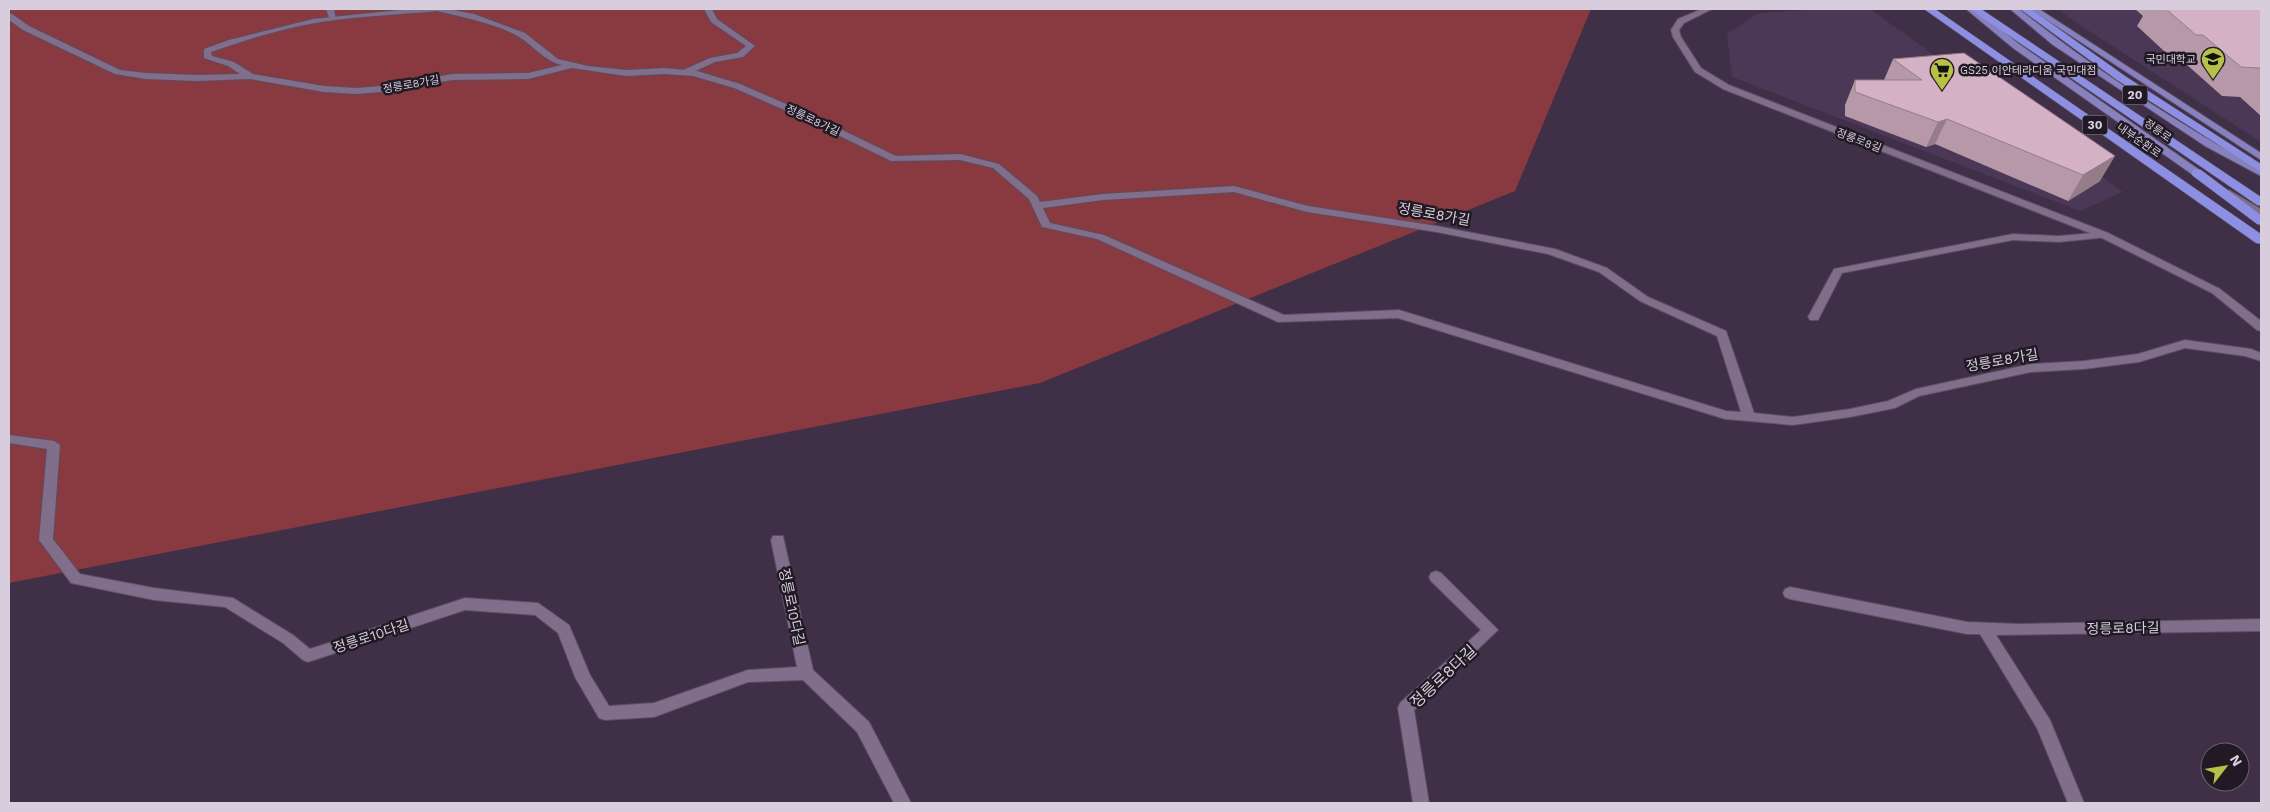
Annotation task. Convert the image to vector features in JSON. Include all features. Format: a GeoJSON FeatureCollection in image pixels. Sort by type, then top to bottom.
{"type":"FeatureCollection","features":[{"type":"Feature","properties":{"kind":"highway","name":"내부순환로"},"geometry":{"type":"LineString","coordinates":[[1929,9],[2261,240]]}},
{"type":"Feature","properties":{"kind":"highway","name":"내부순환로"},"geometry":{"type":"LineString","coordinates":[[1975,9],[2261,202]]}},
{"type":"Feature","properties":{"kind":"highway"},"geometry":{"type":"LineString","coordinates":[[2025,9],[2121,78],[2261,169]]}},
{"type":"Feature","properties":{"kind":"highway"},"geometry":{"type":"LineString","coordinates":[[2197,173],[2261,219]]}},
{"type":"Feature","properties":{"kind":"main road","name":"정릉로"},"geometry":{"type":"LineString","coordinates":[[1970,9],[2016,46],[2197,173]]}},
{"type":"Feature","properties":{"kind":"main road","name":"정릉로"},"geometry":{"type":"LineString","coordinates":[[2014,9],[2056,43],[2261,177]]}},
{"type":"Feature","properties":{"kind":"main road"},"geometry":{"type":"LineString","coordinates":[[2034,9],[2261,157]]}},
{"type":"Feature","properties":{"kind":"main road","name":"정릉로"},"geometry":{"type":"LineString","coordinates":[[2208,144],[2261,173]]}},
{"type":"Feature","properties":{"kind":"street"},"geometry":{"type":"LineString","coordinates":[[684,73],[713,60],[740,55],[751,46],[714,20],[708,9]]}},
{"type":"Feature","properties":{"kind":"street","name":"정릉로8길"},"geometry":{"type":"LineString","coordinates":[[1708,9],[1681,21],[1675,30],[1677,37],[1698,70],[1726,87],[2104,235],[2216,292],[2261,327]]}},
{"type":"Feature","properties":{"kind":"street","name":"정릉로8가길"},"geometry":{"type":"LineString","coordinates":[[250,76],[231,64],[208,58],[207,51],[232,42],[312,21],[331,13],[437,10],[471,16],[522,35],[555,61],[626,73],[664,71],[694,74],[737,86],[806,116],[894,159],[960,156],[996,166],[1033,198],[1046,225],[1100,237],[1282,319],[1399,314],[1725,414],[1793,421],[1850,413],[1891,406],[1916,393],[2022,370],[2139,358],[2186,344],[2247,352],[2261,358]]}},
{"type":"Feature","properties":{"kind":"street","name":"정릉로8가길"},"geometry":{"type":"LineString","coordinates":[[9,16],[26,28],[118,72],[146,76],[196,78],[250,76],[324,90],[356,91],[381,90],[452,77],[528,76],[572,65]]}},
{"type":"Feature","properties":{"kind":"street"},"geometry":{"type":"LineString","coordinates":[[2197,173],[2261,213]]}},
{"type":"Feature","properties":{"kind":"street","name":"정릉로8가길"},"geometry":{"type":"LineString","coordinates":[[1037,206],[1103,197],[1234,189],[1307,209],[1437,229],[1551,252],[1603,270],[1644,299],[1722,334],[1749,417]]}},
{"type":"Feature","properties":{"kind":"street"},"geometry":{"type":"LineString","coordinates":[[1814,317],[1838,271],[2013,236],[2058,239],[2104,235]]}},
{"type":"Feature","properties":{"kind":"street","name":"정릉로10다길"},"geometry":{"type":"LineString","coordinates":[[9,439],[54,445],[46,540],[76,579],[154,594],[228,602],[288,639],[308,656],[465,604],[538,609],[564,629],[583,677],[605,714],[654,710],[748,676],[806,673],[778,540]]}},
{"type":"Feature","properties":{"kind":"street","name":"정릉로8다길"},"geometry":{"type":"LineString","coordinates":[[1421,803],[1406,708],[1491,630],[1436,577]]}},
{"type":"Feature","properties":{"kind":"street","name":"정릉로8다길"},"geometry":{"type":"LineString","coordinates":[[1790,593],[1967,628],[2019,630],[2261,625]]}},
{"type":"Feature","properties":{"kind":"street"},"geometry":{"type":"LineString","coordinates":[[1984,628],[2044,725],[2076,803]]}},
{"type":"Feature","properties":{"kind":"street"},"geometry":{"type":"LineString","coordinates":[[806,673],[863,727],[903,803]]}},
{"type":"Feature","properties":{"kind":"shaded area"},"geometry":{"type":"Polygon","coordinates":[[[9,9],[1591,9],[1515,191],[1040,383],[9,583],[9,9]]]}},
{"type":"Feature","properties":{"kind":"shaded area"},"geometry":{"type":"Polygon","coordinates":[[[1822,9],[1870,9],[2123,192],[2080,211],[1732,77],[1727,34],[1759,13],[1822,9]]]}},
{"type":"Feature","properties":{"kind":"shaded area","name":"국민대학교"},"geometry":{"type":"Polygon","coordinates":[[[2058,9],[2261,9],[2261,142],[2069,18],[2058,9]]]}},
{"type":"Feature","properties":{"kind":"building"},"geometry":{"type":"Polygon","coordinates":[[[2166,9],[2261,9],[2261,69],[2241,67],[2203,35],[2196,35],[2166,9]]]}},
{"type":"Feature","properties":{"kind":"building"},"geometry":{"type":"Polygon","coordinates":[[[1964,53],[2115,156],[2083,175],[1947,119],[1938,122],[1855,92],[1855,80],[1922,80],[1893,59],[1964,53]]]}},
{"type":"Feature","properties":{"kind":"place","name":"국민대학교"},"geometry":{"type":"Point","coordinates":[2213,80]}},
{"type":"Feature","properties":{"kind":"place","name":"GS25 이안테라디움 국민대점"},"geometry":{"type":"Point","coordinates":[1942,91]}}]}
